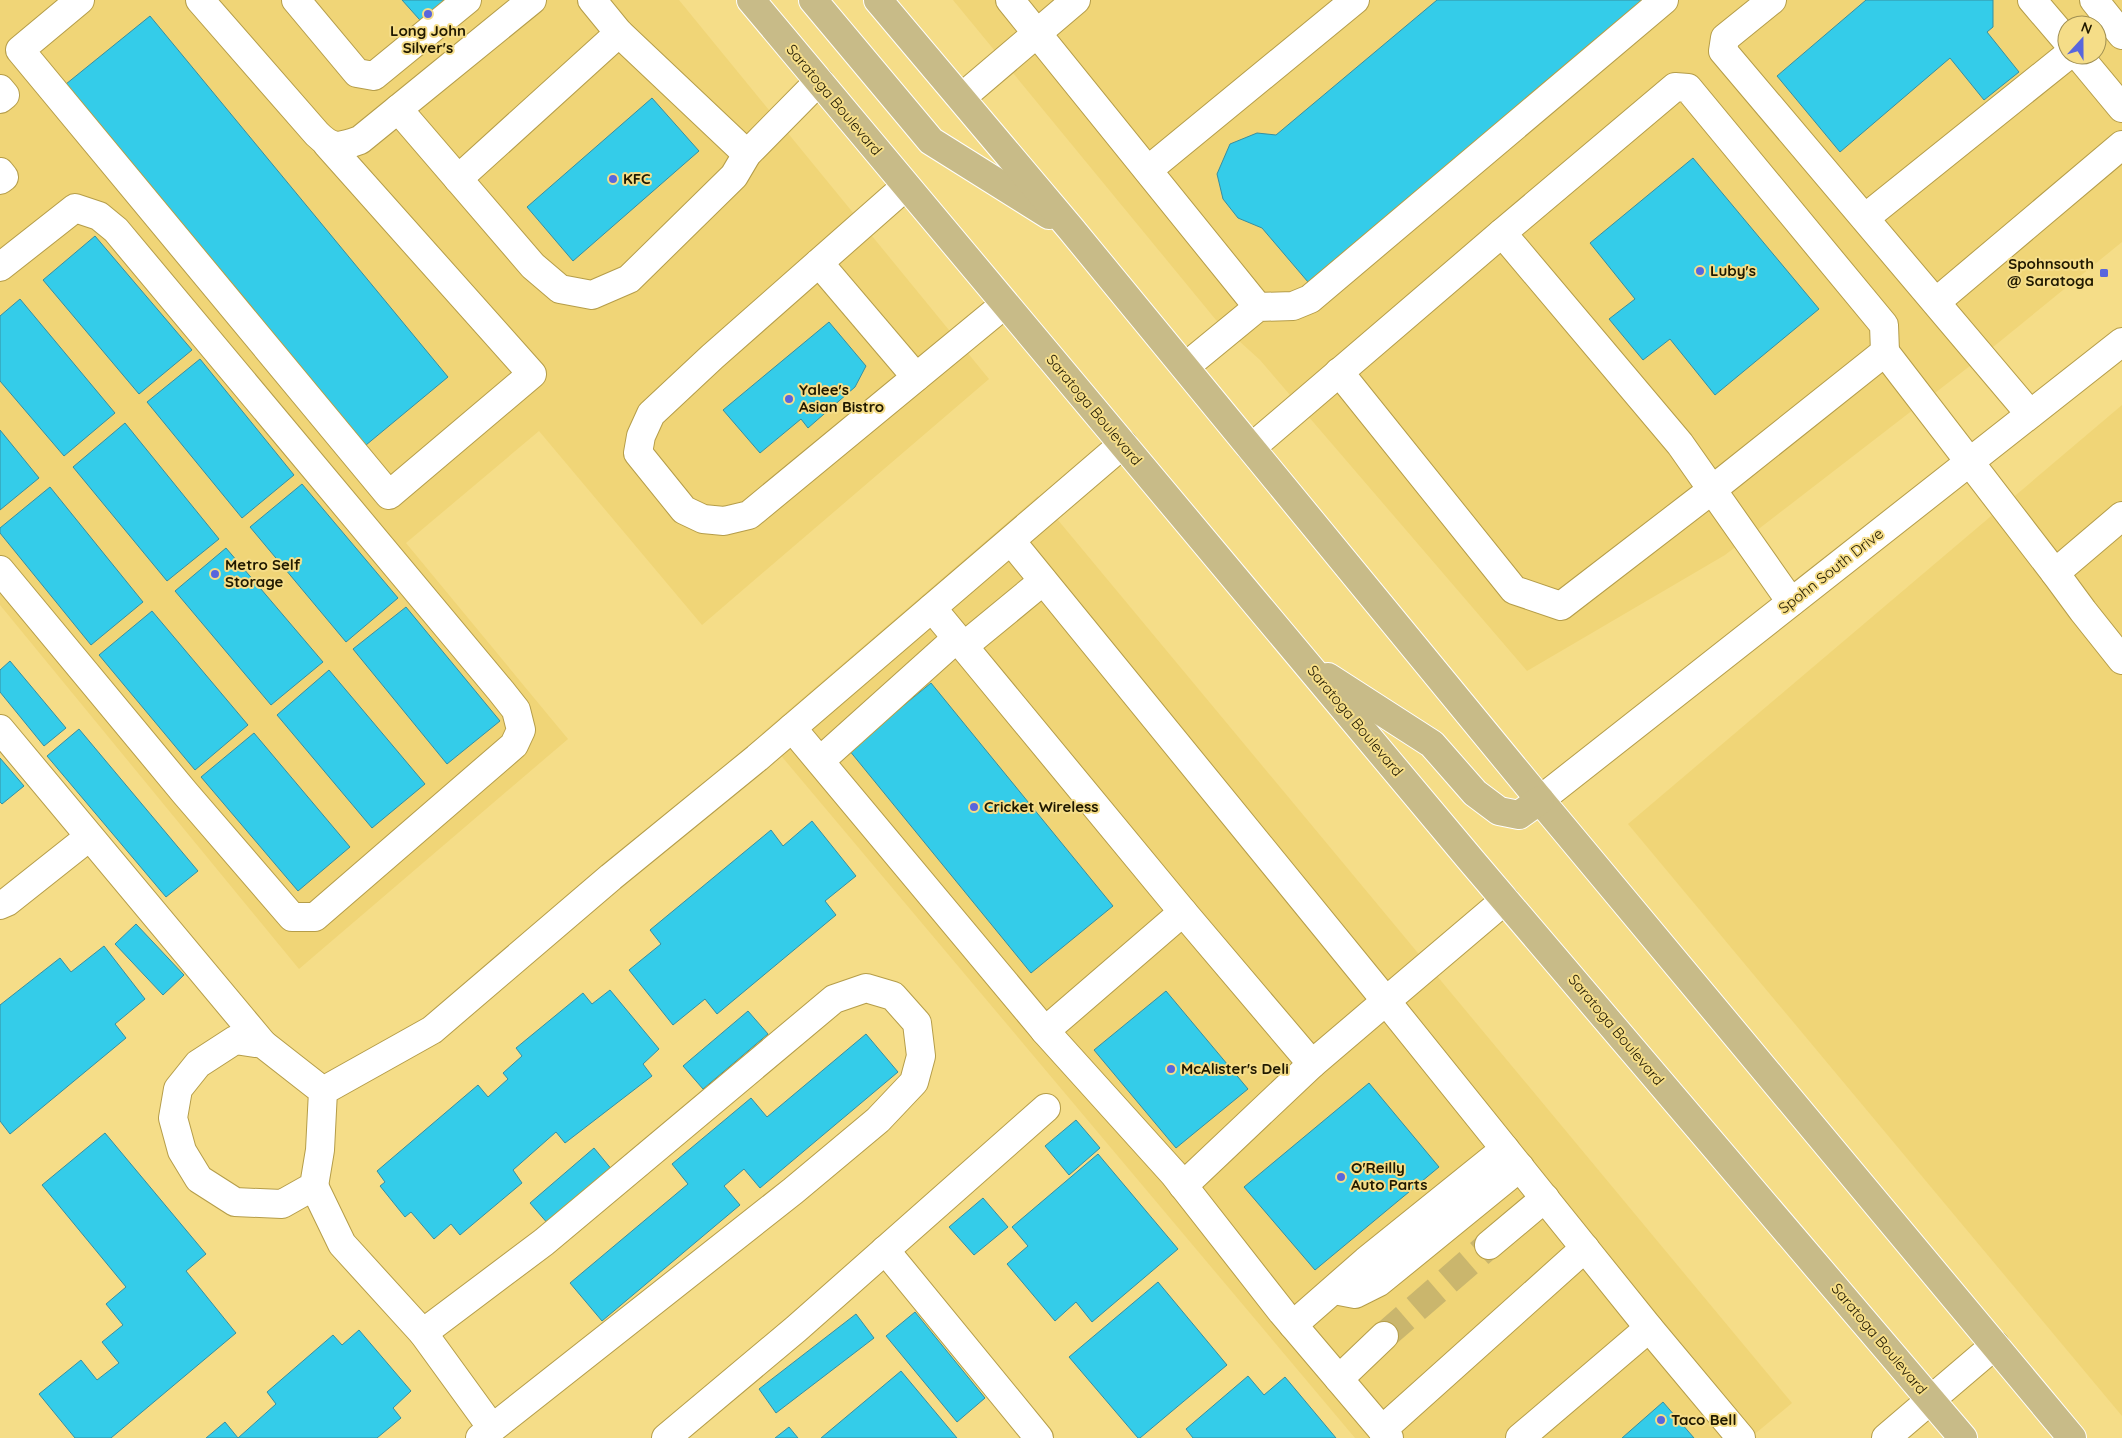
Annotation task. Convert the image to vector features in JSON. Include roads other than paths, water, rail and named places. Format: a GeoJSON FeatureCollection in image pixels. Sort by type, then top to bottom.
{"type":"FeatureCollection","features":[{"type":"Feature","properties":{"kind":"main road","name":"Saratoga Boulevard"},"geometry":{"type":"LineString","coordinates":[[751,0],[1505,900],[1963,1438]]}},
{"type":"Feature","properties":{"kind":"main road"},"geometry":{"type":"LineString","coordinates":[[813,0],[932,141],[1071,229]]}},
{"type":"Feature","properties":{"kind":"main road"},"geometry":{"type":"LineString","coordinates":[[878,0],[1071,229],[1540,800],[2072,1438]]}},
{"type":"Feature","properties":{"kind":"main road"},"geometry":{"type":"LineString","coordinates":[[1304,661],[1432,744],[1474,793],[1499,811],[1519,815],[1540,800]]}},
{"type":"Feature","properties":{"kind":"street"},"geometry":{"type":"LineString","coordinates":[[80,0],[20,50],[390,496],[532,374],[200,0]]}},
{"type":"Feature","properties":{"kind":"street"},"geometry":{"type":"LineString","coordinates":[[296,0],[357,73],[374,76],[467,0]]}},
{"type":"Feature","properties":{"kind":"street"},"geometry":{"type":"LineString","coordinates":[[327,144],[340,146],[360,140],[532,0]]}},
{"type":"Feature","properties":{"kind":"street"},"geometry":{"type":"LineString","coordinates":[[592,0],[619,33],[748,154]]}},
{"type":"Feature","properties":{"kind":"street"},"geometry":{"type":"LineString","coordinates":[[1010,0],[1258,307]]}},
{"type":"Feature","properties":{"kind":"street"},"geometry":{"type":"LineString","coordinates":[[961,98],[1076,0]]}},
{"type":"Feature","properties":{"kind":"street"},"geometry":{"type":"LineString","coordinates":[[1148,170],[1355,0]]}},
{"type":"Feature","properties":{"kind":"street"},"geometry":{"type":"LineString","coordinates":[[1185,367],[1258,307],[1293,306],[1310,299],[1664,0]]}},
{"type":"Feature","properties":{"kind":"street"},"geometry":{"type":"LineString","coordinates":[[1772,0],[1725,38],[1723,51],[2030,414]]}},
{"type":"Feature","properties":{"kind":"street"},"geometry":{"type":"LineString","coordinates":[[2032,0],[2057,29]]}},
{"type":"Feature","properties":{"kind":"street"},"geometry":{"type":"LineString","coordinates":[[458,179],[619,33]]}},
{"type":"Feature","properties":{"kind":"street"},"geometry":{"type":"LineString","coordinates":[[1865,218],[2057,64]]}},
{"type":"Feature","properties":{"kind":"street"},"geometry":{"type":"LineString","coordinates":[[2086,65],[2122,108]]}},
{"type":"Feature","properties":{"kind":"street"},"geometry":{"type":"LineString","coordinates":[[398,109],[540,272],[560,289],[592,295],[629,279],[734,176],[748,154],[819,81]]}},
{"type":"Feature","properties":{"kind":"street"},"geometry":{"type":"LineString","coordinates":[[1251,448],[1675,88],[1688,88],[1884,324],[1885,352],[1971,461],[2082,611],[2122,660]]}},
{"type":"Feature","properties":{"kind":"street"},"geometry":{"type":"LineString","coordinates":[[0,89],[5,95],[0,99]]}},
{"type":"Feature","properties":{"kind":"street"},"geometry":{"type":"LineString","coordinates":[[1936,302],[2122,146]]}},
{"type":"Feature","properties":{"kind":"street"},"geometry":{"type":"LineString","coordinates":[[0,172],[4,177],[0,180]]}},
{"type":"Feature","properties":{"kind":"street"},"geometry":{"type":"LineString","coordinates":[[906,186],[651,414],[641,436],[638,453],[684,510],[703,519],[724,521],[749,515],[1005,304]]}},
{"type":"Feature","properties":{"kind":"street"},"geometry":{"type":"LineString","coordinates":[[0,267],[75,208],[99,216],[116,230],[501,691],[516,710],[521,730],[514,745],[315,917],[292,917],[185,793],[0,570]]}},
{"type":"Feature","properties":{"kind":"street"},"geometry":{"type":"LineString","coordinates":[[1502,233],[1674,438],[1713,489],[1791,602]]}},
{"type":"Feature","properties":{"kind":"street"},"geometry":{"type":"LineString","coordinates":[[819,262],[916,377]]}},
{"type":"Feature","properties":{"kind":"street","name":"Spohn South Drive"},"geometry":{"type":"LineString","coordinates":[[1540,800],[2122,342]]}},
{"type":"Feature","properties":{"kind":"street"},"geometry":{"type":"LineString","coordinates":[[1340,372],[1514,590],[1561,606],[1713,489],[1885,352]]}},
{"type":"Feature","properties":{"kind":"street"},"geometry":{"type":"LineString","coordinates":[[323,1091],[432,1030],[792,728],[1123,444]]}},
{"type":"Feature","properties":{"kind":"street"},"geometry":{"type":"LineString","coordinates":[[2055,573],[2122,516]]}},
{"type":"Feature","properties":{"kind":"street"},"geometry":{"type":"LineString","coordinates":[[1010,541],[1386,1001],[1738,1437]]}},
{"type":"Feature","properties":{"kind":"street"},"geometry":{"type":"LineString","coordinates":[[820,761],[961,642],[1043,581]]}},
{"type":"Feature","properties":{"kind":"street"},"geometry":{"type":"LineString","coordinates":[[932,608],[1183,912],[1312,1064]]}},
{"type":"Feature","properties":{"kind":"street"},"geometry":{"type":"LineString","coordinates":[[792,728],[1045,1031],[1183,1186],[1293,1325],[1385,1434],[1585,1248]]}},
{"type":"Feature","properties":{"kind":"street"},"geometry":{"type":"LineString","coordinates":[[0,729],[263,1044],[323,1091]]}},
{"type":"Feature","properties":{"kind":"street"},"geometry":{"type":"LineString","coordinates":[[0,905],[7,902],[89,837]]}},
{"type":"Feature","properties":{"kind":"street"},"geometry":{"type":"LineString","coordinates":[[1183,1186],[1312,1064],[1505,900]]}},
{"type":"Feature","properties":{"kind":"street"},"geometry":{"type":"LineString","coordinates":[[1045,1031],[1183,912]]}},
{"type":"Feature","properties":{"kind":"street"},"geometry":{"type":"LineString","coordinates":[[323,1091],[320,1150],[314,1186],[342,1244],[423,1333],[486,1433],[793,1191],[878,1120],[914,1082],[921,1056],[917,1023],[893,996],[866,988],[834,999],[544,1242],[423,1333]]}},
{"type":"Feature","properties":{"kind":"street"},"geometry":{"type":"LineString","coordinates":[[263,1044],[235,1040],[198,1064],[178,1089],[173,1118],[182,1151],[199,1179],[235,1202],[282,1204],[314,1186]]}},
{"type":"Feature","properties":{"kind":"street"},"geometry":{"type":"LineString","coordinates":[[666,1438],[796,1329],[1046,1108]]}},
{"type":"Feature","properties":{"kind":"street"},"geometry":{"type":"LineString","coordinates":[[1293,1325],[1366,1261],[1512,1158]]}},
{"type":"Feature","properties":{"kind":"street"},"geometry":{"type":"LineString","coordinates":[[1489,1245],[1545,1198]]}},
{"type":"Feature","properties":{"kind":"street"},"geometry":{"type":"LineString","coordinates":[[885,1250],[1039,1438]]}},
{"type":"Feature","properties":{"kind":"street"},"geometry":{"type":"LineString","coordinates":[[1520,1438],[1650,1328]]}},
{"type":"Feature","properties":{"kind":"street"},"geometry":{"type":"LineString","coordinates":[[1339,1379],[1384,1336]]}},
{"type":"Feature","properties":{"kind":"street"},"geometry":{"type":"LineString","coordinates":[[1886,1438],[1995,1345]]}},
{"type":"Feature","properties":{"kind":"tunnel"},"geometry":{"type":"LineString","coordinates":[[1384,1336],[1489,1245]]}},
{"type":"Feature","properties":{"kind":"place","name":"Long John Silver's"},"geometry":{"type":"Point","coordinates":[428,14]}},
{"type":"Feature","properties":{"kind":"place","name":"KFC"},"geometry":{"type":"Point","coordinates":[613,179]}},
{"type":"Feature","properties":{"kind":"place","name":"Luby's"},"geometry":{"type":"Point","coordinates":[1700,271]}},
{"type":"Feature","properties":{"kind":"place","name":"Spohnsouth @ Saratoga"},"geometry":{"type":"Point","coordinates":[2104,273]}},
{"type":"Feature","properties":{"kind":"place","name":"Yalee's Asian Bistro"},"geometry":{"type":"Point","coordinates":[789,399]}},
{"type":"Feature","properties":{"kind":"place","name":"Metro Self Storage"},"geometry":{"type":"Point","coordinates":[215,574]}},
{"type":"Feature","properties":{"kind":"place","name":"Cricket Wireless"},"geometry":{"type":"Point","coordinates":[974,807]}},
{"type":"Feature","properties":{"kind":"place","name":"McAlister's Deli"},"geometry":{"type":"Point","coordinates":[1171,1069]}},
{"type":"Feature","properties":{"kind":"place","name":"O'Reilly Auto Parts"},"geometry":{"type":"Point","coordinates":[1341,1177]}},
{"type":"Feature","properties":{"kind":"place","name":"Taco Bell"},"geometry":{"type":"Point","coordinates":[1661,1420]}}]}
